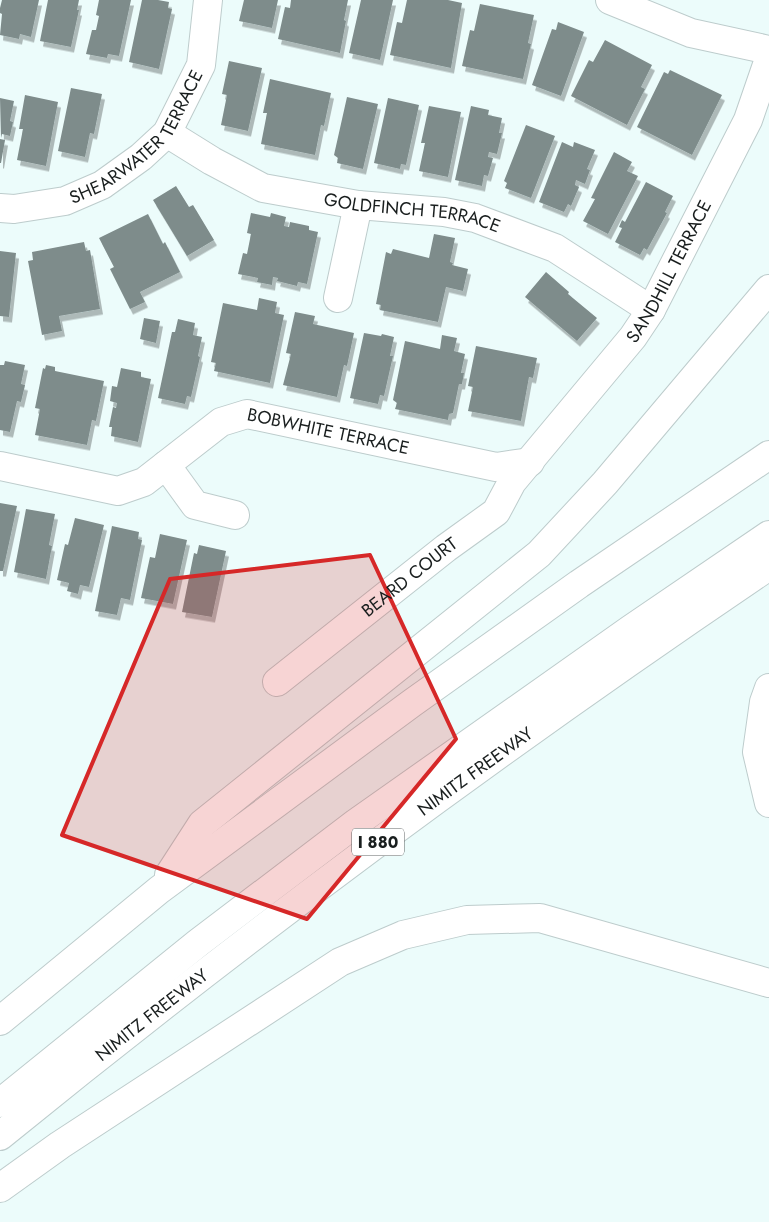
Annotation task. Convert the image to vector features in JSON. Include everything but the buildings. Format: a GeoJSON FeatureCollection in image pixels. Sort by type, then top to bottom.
{"type":"FeatureCollection","features":[{"type":"Feature","properties":{"kind":"main road","name":"SHEARWATER TERRACE"},"geometry":{"type":"LineString","coordinates":[[0,208],[14,209],[65,201],[102,185],[141,157],[166,133],[201,65],[208,0]]}},
{"type":"Feature","properties":{"kind":"main road"},"geometry":{"type":"LineString","coordinates":[[610,0],[691,33],[769,50]]}},
{"type":"Feature","properties":{"kind":"main road","name":"SANDHILL TERRACE"},"geometry":{"type":"LineString","coordinates":[[530,462],[633,337],[651,310],[748,120],[769,58]]}},
{"type":"Feature","properties":{"kind":"main road","name":"GOLDFINCH TERRACE"},"geometry":{"type":"LineString","coordinates":[[166,133],[212,162],[263,188],[358,205],[444,212],[475,218],[554,248],[651,310]]}},
{"type":"Feature","properties":{"kind":"main road"},"geometry":{"type":"LineString","coordinates":[[338,298],[358,205]]}},
{"type":"Feature","properties":{"kind":"main road"},"geometry":{"type":"LineString","coordinates":[[159,890],[202,824],[539,554],[605,483],[769,289]]}},
{"type":"Feature","properties":{"kind":"main road","name":"BOBWHITE TERRACE"},"geometry":{"type":"LineString","coordinates":[[0,466],[118,491],[144,482],[221,422],[247,414],[496,467],[530,462]]}},
{"type":"Feature","properties":{"kind":"main road"},"geometry":{"type":"LineString","coordinates":[[0,1021],[159,890],[412,703],[578,584],[769,456]]}},
{"type":"Feature","properties":{"kind":"main road","name":"BEARD COURT"},"geometry":{"type":"LineString","coordinates":[[277,682],[446,548],[496,512],[512,482],[530,462]]}},
{"type":"Feature","properties":{"kind":"main road"},"geometry":{"type":"LineString","coordinates":[[166,465],[195,505],[235,515]]}},
{"type":"Feature","properties":{"kind":"main road","name":"I 880"},"geometry":{"type":"LineString","coordinates":[[0,1103],[198,943],[356,823],[631,629],[769,535]]}},
{"type":"Feature","properties":{"kind":"main road","name":"NIMITZ FREEWAY"},"geometry":{"type":"LineString","coordinates":[[0,1136],[124,1036],[457,783],[633,657],[769,566]]}},
{"type":"Feature","properties":{"kind":"main road"},"geometry":{"type":"LineString","coordinates":[[769,688],[764,702],[757,752],[769,803]]}},
{"type":"Feature","properties":{"kind":"main road"},"geometry":{"type":"LineString","coordinates":[[0,1188],[60,1145],[340,962],[403,935],[467,920],[540,918],[769,983]]}},
{"type":"Feature","properties":{"kind":"highlighted area"},"geometry":{"type":"Polygon","coordinates":[[[370,555],[456,739],[307,919],[62,835],[170,579],[370,555]]]}}]}
